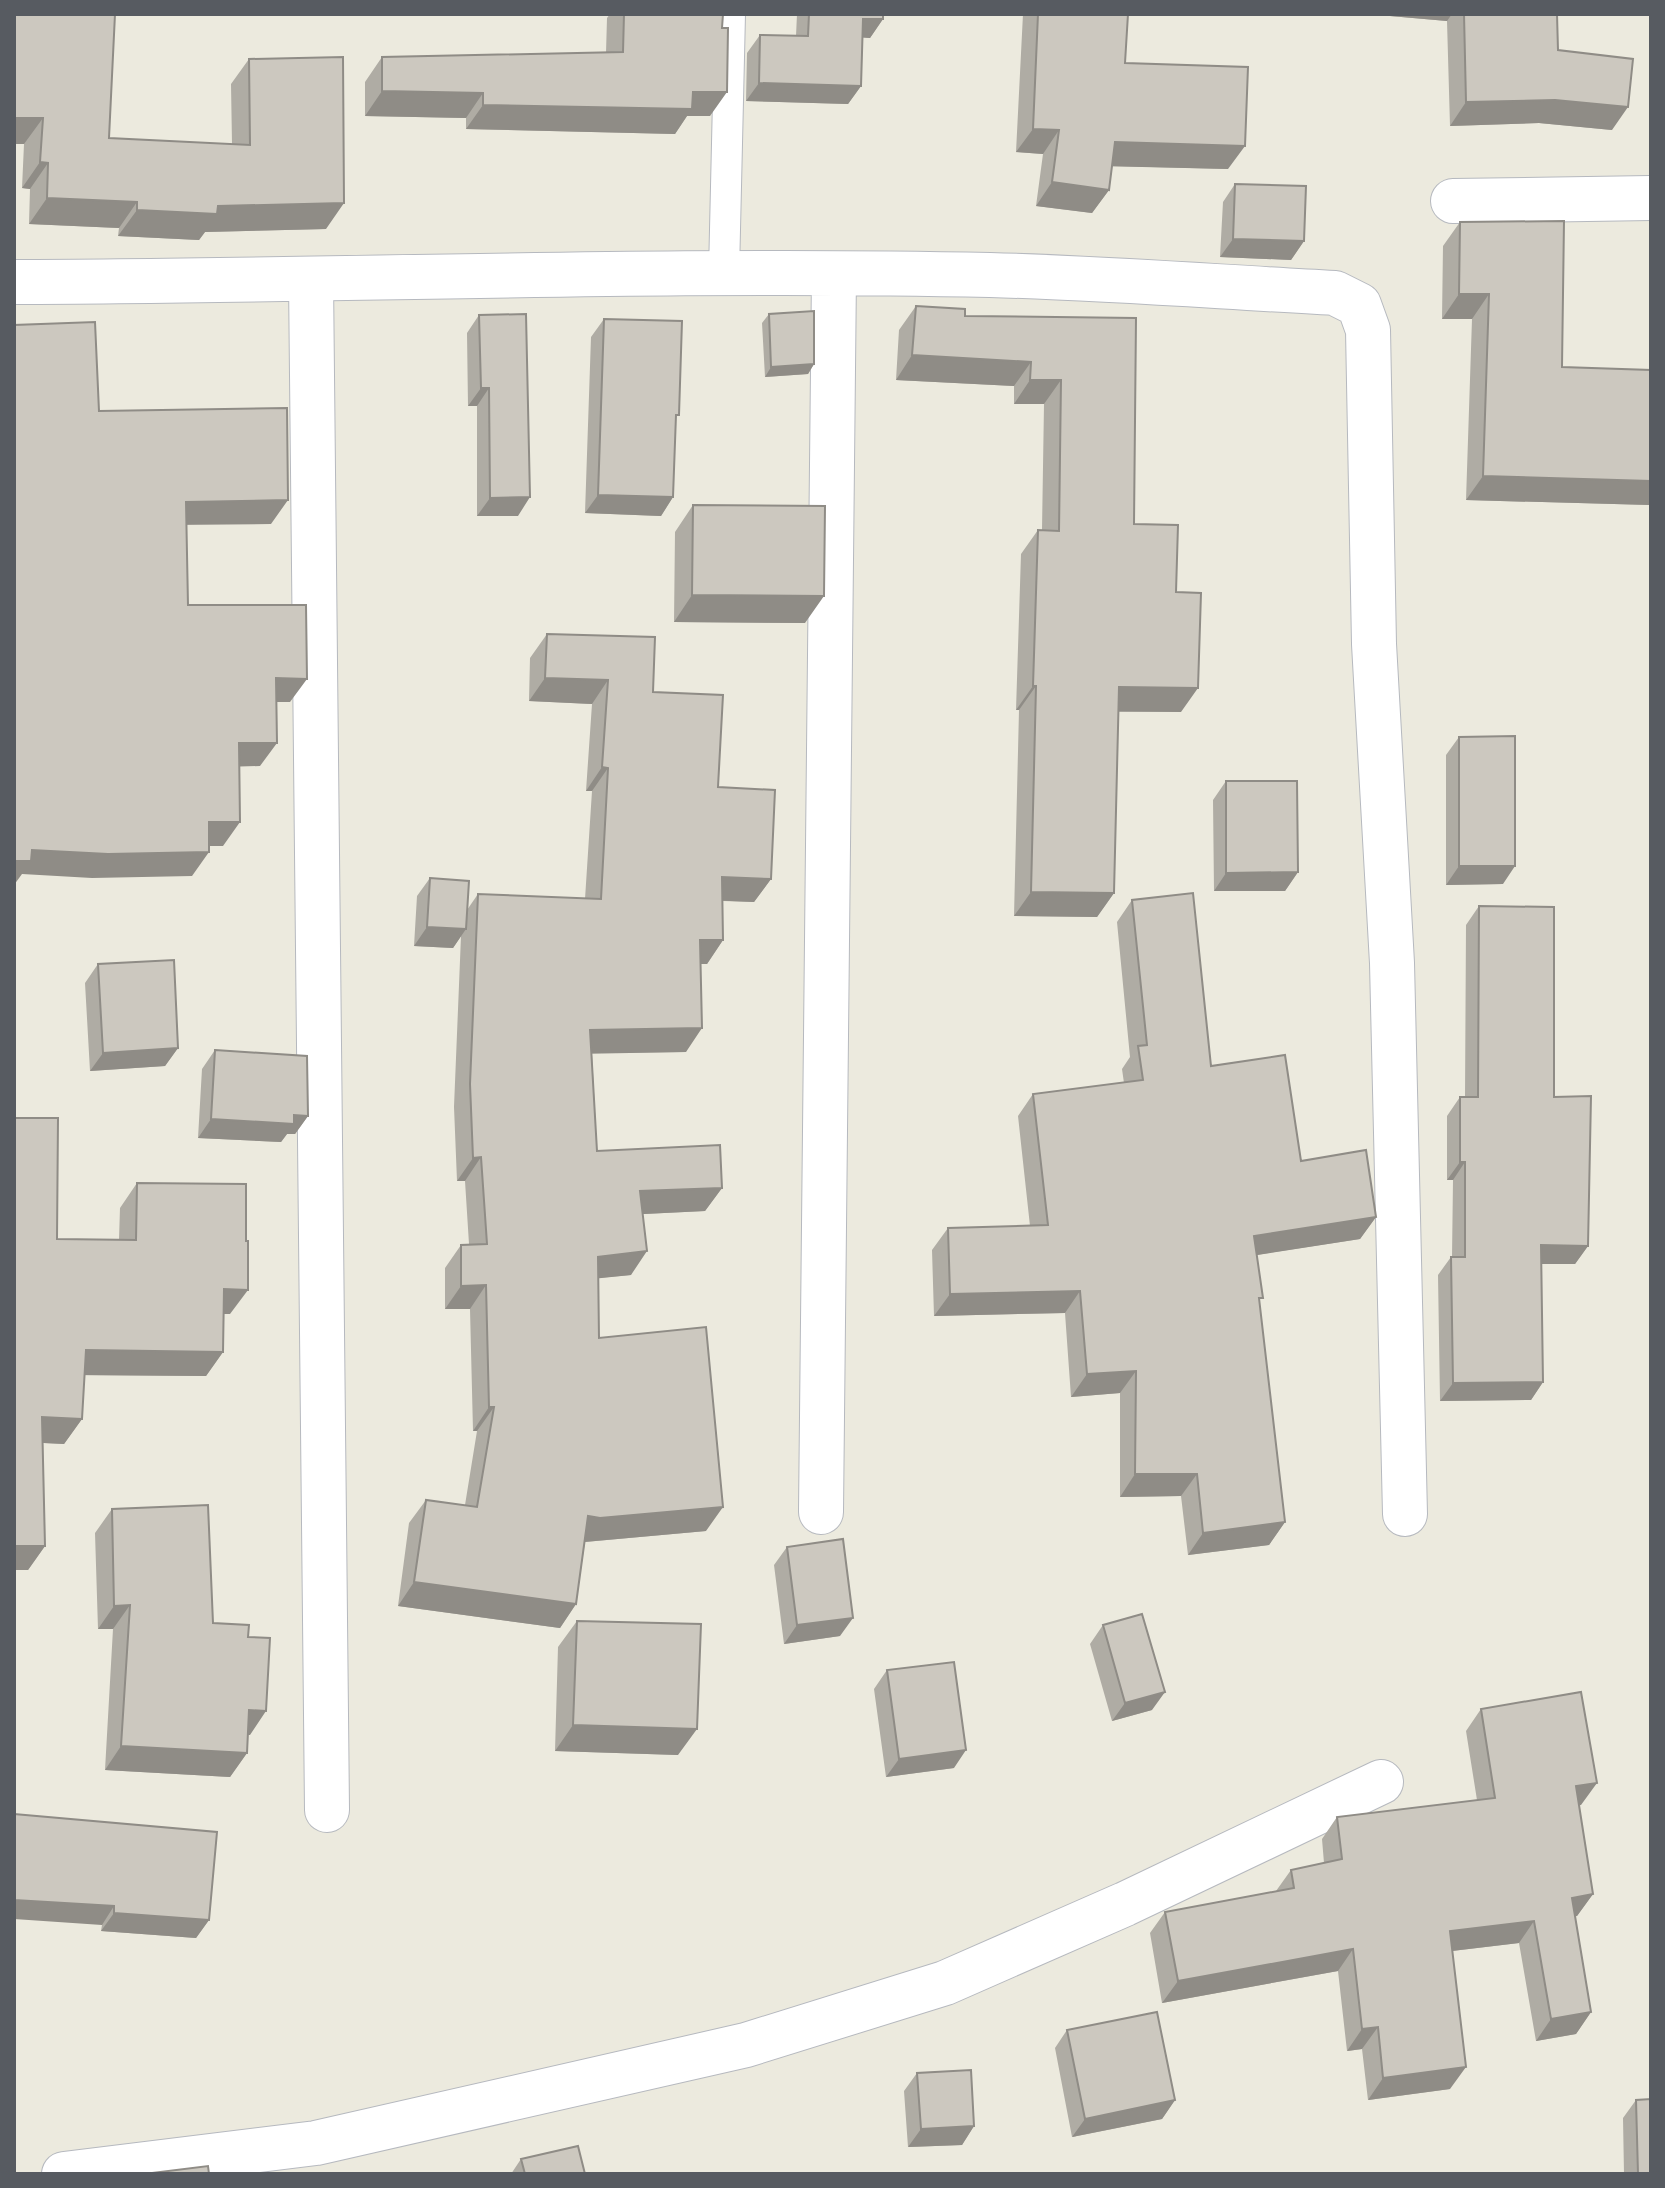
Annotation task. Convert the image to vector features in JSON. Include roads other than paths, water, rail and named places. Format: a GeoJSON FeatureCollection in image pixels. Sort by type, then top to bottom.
{"type":"FeatureCollection","features":[{"type":"Feature","properties":{"kind":"street"},"geometry":{"type":"LineString","coordinates":[[1453,201],[1651,198]]}},
{"type":"Feature","properties":{"kind":"street"},"geometry":{"type":"LineString","coordinates":[[14,282],[724,273],[993,275],[1335,293],[1359,305],[1368,330],[1374,644],[1392,963],[1405,1514]]}},
{"type":"Feature","properties":{"kind":"street"},"geometry":{"type":"LineString","coordinates":[[821,1512],[834,274]]}},
{"type":"Feature","properties":{"kind":"street"},"geometry":{"type":"LineString","coordinates":[[311,279],[327,1810]]}},
{"type":"Feature","properties":{"kind":"street"},"geometry":{"type":"LineString","coordinates":[[64,2174],[316,2143],[746,2045],[945,1983],[1125,1904],[1381,1782]]}},
{"type":"Feature","properties":{"kind":"lane"},"geometry":{"type":"LineString","coordinates":[[724,273],[730,14]]}}]}
